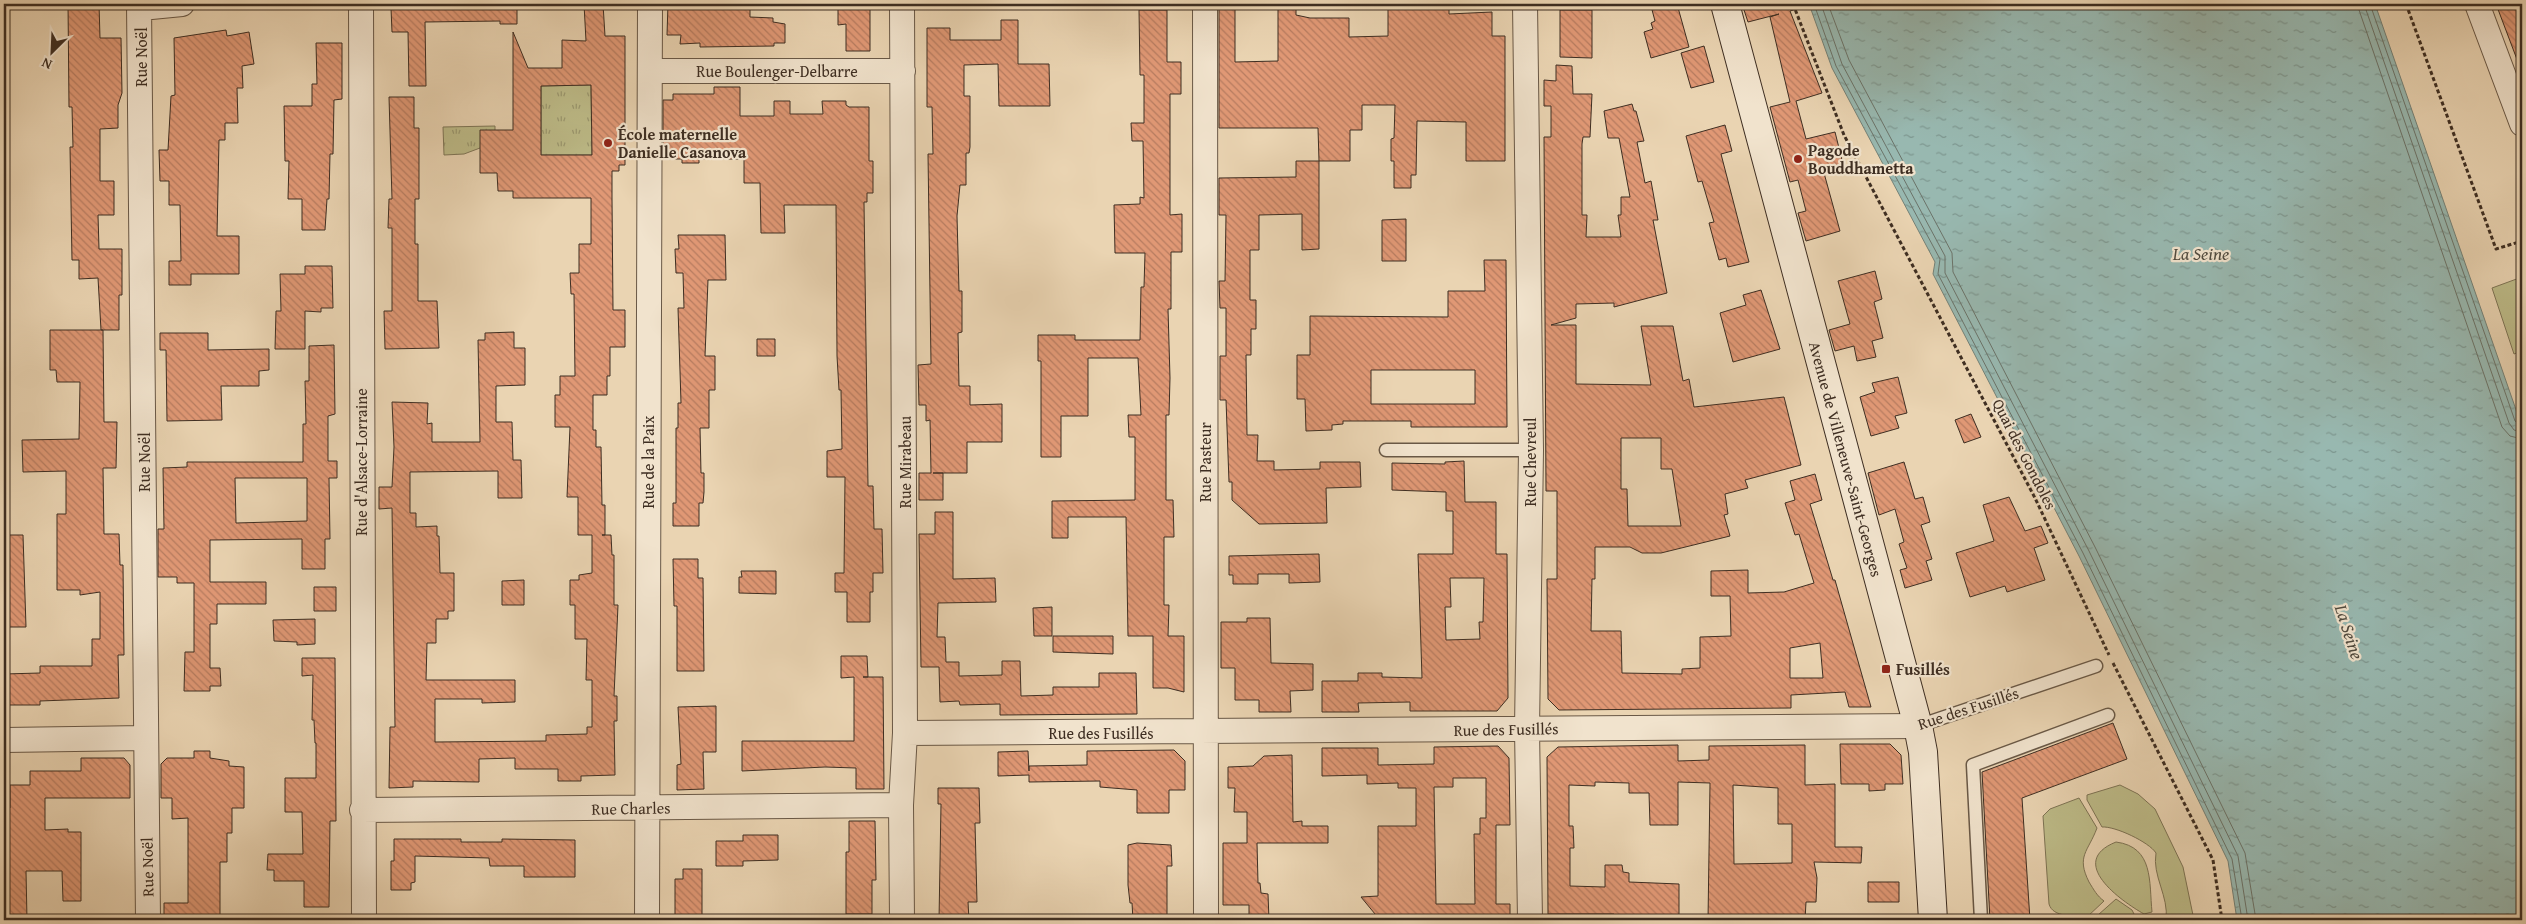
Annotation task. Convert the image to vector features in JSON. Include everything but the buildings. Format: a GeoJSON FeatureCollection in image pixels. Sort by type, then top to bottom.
{"type":"FeatureCollection","features":[{"type":"Feature","properties":{"kind":"main road","name":"Avenue de Villeneuve-Saint-Georges"},"geometry":{"type":"LineString","coordinates":[[1724,4],[1918,726],[1923,752],[1933,920]]}},
{"type":"Feature","properties":{"kind":"street"},"geometry":{"type":"LineString","coordinates":[[140,6],[182,4]]}},
{"type":"Feature","properties":{"kind":"street","name":"Rue d'Alsace-Lorraine"},"geometry":{"type":"LineString","coordinates":[[360,4],[362,810],[364,920]]}},
{"type":"Feature","properties":{"kind":"street","name":"Rue de la Paix"},"geometry":{"type":"LineString","coordinates":[[647,920],[650,4]]}},
{"type":"Feature","properties":{"kind":"street","name":"Rue Mirabeau"},"geometry":{"type":"LineString","coordinates":[[902,4],[905,734],[901,805],[902,920]]}},
{"type":"Feature","properties":{"kind":"street","name":"Rue Pasteur"},"geometry":{"type":"LineString","coordinates":[[1205,4],[1206,920]]}},
{"type":"Feature","properties":{"kind":"street","name":"Rue Chevreul"},"geometry":{"type":"LineString","coordinates":[[1525,4],[1531,450],[1528,729],[1530,920]]}},
{"type":"Feature","properties":{"kind":"street"},"geometry":{"type":"LineString","coordinates":[[2476,4],[2522,124]]}},
{"type":"Feature","properties":{"kind":"street","name":"Rue Noël"},"geometry":{"type":"LineString","coordinates":[[140,6],[148,920]]}},
{"type":"Feature","properties":{"kind":"street","name":"Rue Boulenger-Delbarre"},"geometry":{"type":"LineString","coordinates":[[650,71],[903,72]]}},
{"type":"Feature","properties":{"kind":"street","name":"Rue des Fusillés"},"geometry":{"type":"LineString","coordinates":[[905,734],[1918,726]]}},
{"type":"Feature","properties":{"kind":"street"},"geometry":{"type":"LineString","coordinates":[[4,740],[145,738]]}},
{"type":"Feature","properties":{"kind":"street","name":"Rue Charles"},"geometry":{"type":"LineString","coordinates":[[362,810],[901,805]]}},
{"type":"Feature","properties":{"kind":"lane"},"geometry":{"type":"LineString","coordinates":[[1386,450],[1531,450]]}},
{"type":"Feature","properties":{"kind":"lane","name":"Rue des Fusillés"},"geometry":{"type":"LineString","coordinates":[[1918,726],[2096,666]]}},
{"type":"Feature","properties":{"kind":"lane"},"geometry":{"type":"LineString","coordinates":[[1981,920],[1973,765],[2108,715]]}},
{"type":"Feature","properties":{"kind":"path","name":"Quai des Gondoles"},"geometry":{"type":"LineString","coordinates":[[1793,4],[1844,135],[2035,498],[2115,667],[2213,860],[2222,920]]}},
{"type":"Feature","properties":{"kind":"path"},"geometry":{"type":"LineString","coordinates":[[2406,4],[2496,248],[2522,240]]}},
{"type":"Feature","properties":{"kind":"green space"},"geometry":{"type":"Polygon","coordinates":[[[591,85],[592,155],[541,155],[541,86],[591,85]]]}},
{"type":"Feature","properties":{"kind":"green space"},"geometry":{"type":"Polygon","coordinates":[[[495,126],[495,148],[480,148],[464,154],[444,155],[443,127],[495,126]]]}},
{"type":"Feature","properties":{"kind":"green space"},"geometry":{"type":"Polygon","coordinates":[[[2522,277],[2522,351],[2514,354],[2492,288],[2522,277]]]}},
{"type":"Feature","properties":{"kind":"green space"},"geometry":{"type":"Polygon","coordinates":[[[2120,785],[2138,794],[2155,809],[2183,867],[2194,920],[2166,920],[2165,903],[2156,870],[2156,853],[2146,844],[2131,836],[2115,829],[2102,827],[2087,800],[2087,795],[2120,785]]]}},
{"type":"Feature","properties":{"kind":"green space"},"geometry":{"type":"Polygon","coordinates":[[[2079,798],[2097,828],[2083,860],[2085,873],[2094,890],[2104,901],[2087,917],[2059,914],[2049,904],[2043,816],[2050,809],[2079,798]]]}},
{"type":"Feature","properties":{"kind":"green space"},"geometry":{"type":"Polygon","coordinates":[[[2116,842],[2128,845],[2143,858],[2149,878],[2152,912],[2144,914],[2123,900],[2103,881],[2097,870],[2096,860],[2102,850],[2116,842]]]}},
{"type":"Feature","properties":{"kind":"green space"},"geometry":{"type":"Polygon","coordinates":[[[2116,899],[2132,910],[2137,920],[2108,920],[2098,915],[2116,899]]]}},
{"type":"Feature","properties":{"kind":"water","name":"La Seine"},"geometry":{"type":"Polygon","coordinates":[[[1809,4],[2375,4],[2522,427],[2522,920],[2237,920],[2228,861],[2079,556],[1933,274],[1935,262],[1832,68],[1809,4]]]}},
{"type":"Feature","properties":{"kind":"place","name":"École maternelle Danielle Casanova"},"geometry":{"type":"Point","coordinates":[608,143]}},
{"type":"Feature","properties":{"kind":"place","name":"Pagode Bouddhametta"},"geometry":{"type":"Point","coordinates":[1798,159]}},
{"type":"Feature","properties":{"kind":"place","name":"Fusillés"},"geometry":{"type":"Point","coordinates":[1886,669]}}]}
